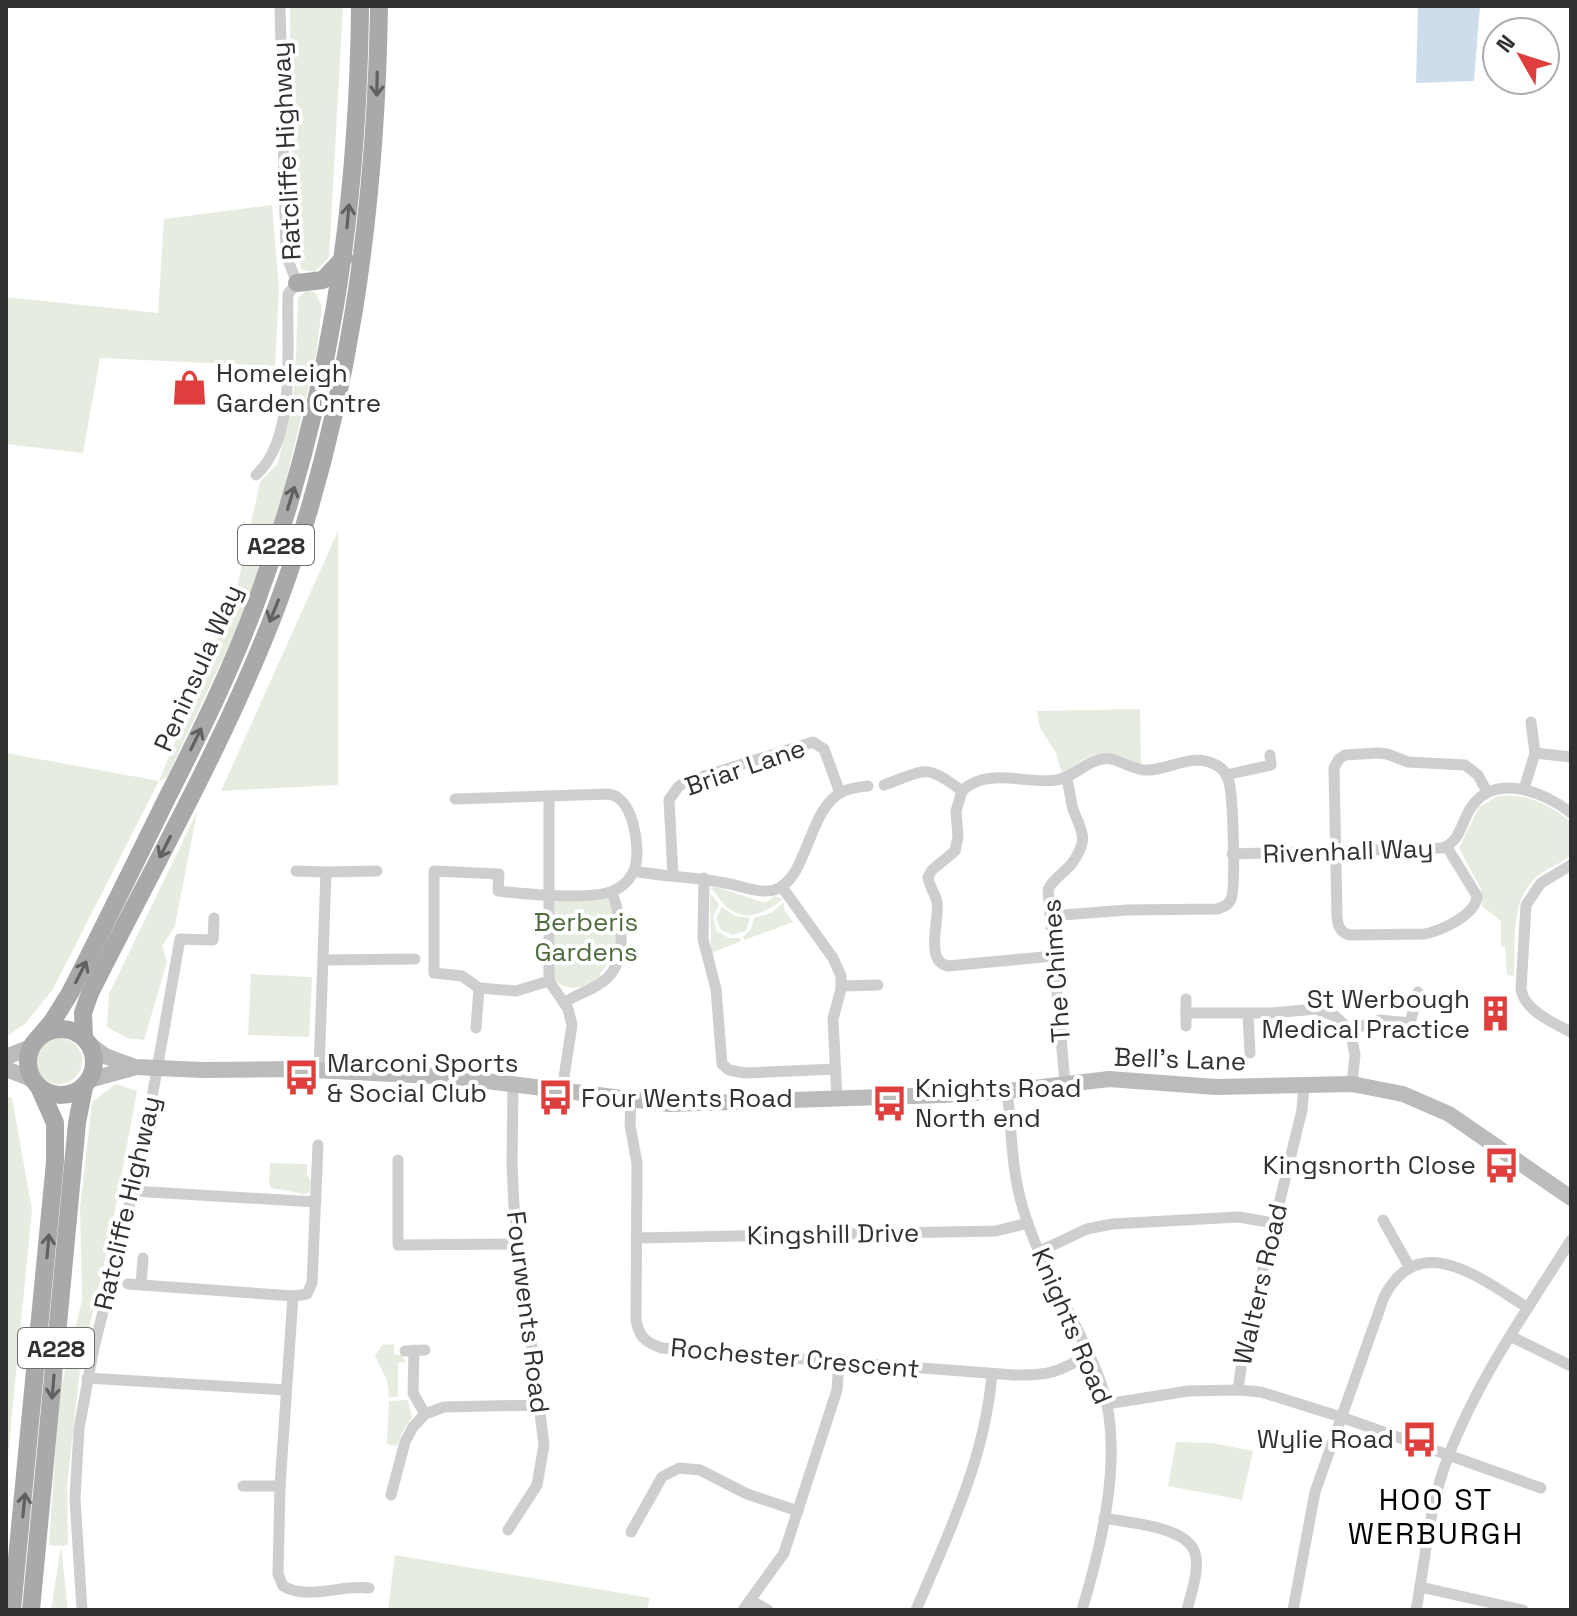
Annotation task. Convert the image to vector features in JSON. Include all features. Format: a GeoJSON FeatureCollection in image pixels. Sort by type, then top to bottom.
{"type":"FeatureCollection","features":[{"type":"Feature","properties":{"kind":"main road","name":"Peninsula Way"},"geometry":{"type":"LineString","coordinates":[[35,1042],[59,1013],[76,983],[229,669],[285,519],[306,448],[332,331],[344,258],[357,123],[360,6]]}},
{"type":"Feature","properties":{"kind":"main road","name":"Peninsula Way"},"geometry":{"type":"LineString","coordinates":[[87,1040],[83,1013],[90,993],[217,745],[300,541],[324,458],[354,323],[368,217],[376,116],[379,6]]}},
{"type":"Feature","properties":{"kind":"main road"},"geometry":{"type":"LineString","coordinates":[[306,282],[323,280],[344,258]]}},
{"type":"Feature","properties":{"kind":"main road"},"geometry":{"type":"LineString","coordinates":[[306,282],[324,291],[332,331]]}},
{"type":"Feature","properties":{"kind":"main road"},"geometry":{"type":"LineString","coordinates":[[54,1029],[64,1029],[87,1040],[94,1064],[87,1083],[68,1095],[57,1096],[36,1084],[27,1066],[35,1042],[54,1029]]}},
{"type":"Feature","properties":{"kind":"main road","name":"A228"},"geometry":{"type":"LineString","coordinates":[[31,1610],[77,1123],[87,1083]]}},
{"type":"Feature","properties":{"kind":"main road","name":"A228"},"geometry":{"type":"LineString","coordinates":[[12,1610],[55,1162],[55,1123],[36,1084]]}},
{"type":"Feature","properties":{"kind":"street","name":"Ratcliffe Highway"},"geometry":{"type":"LineString","coordinates":[[256,475],[271,456],[280,429],[288,383],[288,294],[306,282],[286,255],[280,6]]}},
{"type":"Feature","properties":{"kind":"street"},"geometry":{"type":"LineString","coordinates":[[1524,789],[1535,753],[1531,722]]}},
{"type":"Feature","properties":{"kind":"street","name":"Briar Lane"},"geometry":{"type":"LineString","coordinates":[[673,875],[669,800],[685,782],[813,742],[824,749],[840,793]]}},
{"type":"Feature","properties":{"kind":"street"},"geometry":{"type":"LineString","coordinates":[[1535,753],[1571,757]]}},
{"type":"Feature","properties":{"kind":"street"},"geometry":{"type":"LineString","coordinates":[[1447,847],[1477,900],[1470,911],[1425,934],[1349,935],[1343,932],[1338,924],[1334,768],[1339,759],[1345,755],[1387,754],[1408,762],[1465,765],[1478,775],[1487,792],[1524,789],[1551,798],[1571,813]]}},
{"type":"Feature","properties":{"kind":"street"},"geometry":{"type":"LineString","coordinates":[[1226,775],[1271,765],[1270,755]]}},
{"type":"Feature","properties":{"kind":"street"},"geometry":{"type":"LineString","coordinates":[[1050,916],[1127,910],[1220,909],[1228,903],[1233,894],[1230,785],[1226,775],[1215,764],[1204,760],[1191,760],[1164,769],[1143,770],[1105,758],[1066,778],[1047,781],[1016,777],[983,781],[970,784],[962,791],[956,811],[958,837],[955,851],[928,877],[937,901],[934,931],[939,963],[948,966],[1054,956]]}},
{"type":"Feature","properties":{"kind":"street"},"geometry":{"type":"LineString","coordinates":[[884,785],[928,771],[940,774],[962,791]]}},
{"type":"Feature","properties":{"kind":"street","name":"The Chimes"},"geometry":{"type":"LineString","coordinates":[[1065,1083],[1049,887],[1070,867],[1082,843],[1082,826],[1072,807],[1066,778]]}},
{"type":"Feature","properties":{"kind":"street"},"geometry":{"type":"LineString","coordinates":[[634,871],[704,878],[754,890],[782,887],[792,875],[822,814],[840,793],[868,786]]}},
{"type":"Feature","properties":{"kind":"street","name":"Rivenhall Way"},"geometry":{"type":"LineString","coordinates":[[1232,854],[1447,847],[1457,837],[1473,805],[1487,792]]}},
{"type":"Feature","properties":{"kind":"street"},"geometry":{"type":"LineString","coordinates":[[455,799],[613,794],[622,799],[632,823],[636,854],[634,871],[626,883],[612,892],[551,895],[498,891],[499,874],[434,871],[434,973],[462,976],[479,988],[517,991],[549,981]]}},
{"type":"Feature","properties":{"kind":"street"},"geometry":{"type":"LineString","coordinates":[[549,796],[549,981],[564,1003],[572,1025],[562,1090]]}},
{"type":"Feature","properties":{"kind":"street"},"geometry":{"type":"LineString","coordinates":[[1571,865],[1541,883],[1526,905],[1521,989],[1523,999],[1529,1006],[1571,1032]]}},
{"type":"Feature","properties":{"kind":"street"},"geometry":{"type":"LineString","coordinates":[[296,871],[377,871]]}},
{"type":"Feature","properties":{"kind":"street"},"geometry":{"type":"LineString","coordinates":[[319,1070],[326,872]]}},
{"type":"Feature","properties":{"kind":"street"},"geometry":{"type":"LineString","coordinates":[[704,878],[703,939],[716,989],[722,1064],[729,1070],[745,1073],[836,1069]]}},
{"type":"Feature","properties":{"kind":"street"},"geometry":{"type":"LineString","coordinates":[[782,887],[839,969],[841,986],[833,1019],[837,1099]]}},
{"type":"Feature","properties":{"kind":"street"},"geometry":{"type":"LineString","coordinates":[[564,1003],[599,985],[618,958],[621,916],[612,892]]}},
{"type":"Feature","properties":{"kind":"street","name":"Ratcliffe Highway"},"geometry":{"type":"LineString","coordinates":[[82,1610],[75,1474],[87,1378],[149,1119],[180,939],[213,940],[214,918]]}},
{"type":"Feature","properties":{"kind":"street"},"geometry":{"type":"LineString","coordinates":[[324,960],[415,959]]}},
{"type":"Feature","properties":{"kind":"street"},"geometry":{"type":"LineString","coordinates":[[841,986],[878,985]]}},
{"type":"Feature","properties":{"kind":"street"},"geometry":{"type":"LineString","coordinates":[[476,1028],[479,988]]}},
{"type":"Feature","properties":{"kind":"street"},"geometry":{"type":"LineString","coordinates":[[1350,1030],[1380,1020],[1410,1023],[1418,992]]}},
{"type":"Feature","properties":{"kind":"street"},"geometry":{"type":"LineString","coordinates":[[1186,999],[1186,1026]]}},
{"type":"Feature","properties":{"kind":"street"},"geometry":{"type":"LineString","coordinates":[[1186,1013],[1248,1014],[1316,1009],[1335,1016],[1350,1030],[1355,1055],[1352,1084]]}},
{"type":"Feature","properties":{"kind":"street"},"geometry":{"type":"LineString","coordinates":[[1248,1014],[1250,1053]]}},
{"type":"Feature","properties":{"kind":"street","name":"Bell's Lane"},"geometry":{"type":"LineString","coordinates":[[87,1040],[105,1056],[135,1067],[319,1070],[438,1076],[669,1104],[1007,1091],[1109,1079],[1216,1087],[1352,1084],[1403,1094],[1449,1114],[1571,1198]]}},
{"type":"Feature","properties":{"kind":"street"},"geometry":{"type":"LineString","coordinates":[[6,1057],[35,1042]]}},
{"type":"Feature","properties":{"kind":"street","name":"Bell's Lane"},"geometry":{"type":"LineString","coordinates":[[87,1083],[135,1067]]}},
{"type":"Feature","properties":{"kind":"street"},"geometry":{"type":"LineString","coordinates":[[6,1069],[36,1084]]}},
{"type":"Feature","properties":{"kind":"street","name":"Fourwents Road"},"geometry":{"type":"LineString","coordinates":[[508,1530],[531,1498],[541,1474],[544,1445],[512,1184],[513,1084]]}},
{"type":"Feature","properties":{"kind":"street","name":"Walters Road"},"geometry":{"type":"LineString","coordinates":[[1238,1390],[1244,1347],[1302,1110],[1304,1084]]}},
{"type":"Feature","properties":{"kind":"street","name":"Knights Road"},"geometry":{"type":"LineString","coordinates":[[1007,1091],[1018,1189],[1028,1223],[1089,1354],[1107,1404],[1110,1452],[1104,1518],[1082,1610]]}},
{"type":"Feature","properties":{"kind":"street","name":"Rochester Crescent"},"geometry":{"type":"LineString","coordinates":[[631,1099],[630,1125],[637,1153],[637,1328],[649,1343],[662,1348],[1044,1376],[1065,1369],[1089,1354]]}},
{"type":"Feature","properties":{"kind":"street"},"geometry":{"type":"LineString","coordinates":[[128,1284],[293,1296],[302,1296],[310,1291],[318,1145]]}},
{"type":"Feature","properties":{"kind":"street"},"geometry":{"type":"LineString","coordinates":[[398,1160],[398,1245],[519,1244]]}},
{"type":"Feature","properties":{"kind":"street"},"geometry":{"type":"LineString","coordinates":[[133,1191],[316,1202]]}},
{"type":"Feature","properties":{"kind":"street"},"geometry":{"type":"LineString","coordinates":[[1040,1251],[1087,1229],[1112,1224],[1238,1217],[1274,1223]]}},
{"type":"Feature","properties":{"kind":"street"},"geometry":{"type":"LineString","coordinates":[[1383,1220],[1410,1268]]}},
{"type":"Feature","properties":{"kind":"street","name":"Kingshill Drive"},"geometry":{"type":"LineString","coordinates":[[637,1238],[996,1231],[1028,1223]]}},
{"type":"Feature","properties":{"kind":"street"},"geometry":{"type":"LineString","coordinates":[[1416,1610],[1430,1520],[1449,1456],[1466,1413],[1571,1240]]}},
{"type":"Feature","properties":{"kind":"street"},"geometry":{"type":"LineString","coordinates":[[141,1285],[143,1258]]}},
{"type":"Feature","properties":{"kind":"street"},"geometry":{"type":"LineString","coordinates":[[1293,1610],[1315,1492],[1384,1297],[1392,1283],[1410,1268],[1432,1262],[1454,1265],[1528,1308]]}},
{"type":"Feature","properties":{"kind":"street"},"geometry":{"type":"LineString","coordinates":[[293,1296],[280,1486],[278,1578],[283,1586],[291,1590],[308,1592],[347,1586],[369,1588]]}},
{"type":"Feature","properties":{"kind":"street"},"geometry":{"type":"LineString","coordinates":[[1510,1336],[1571,1366]]}},
{"type":"Feature","properties":{"kind":"street"},"geometry":{"type":"LineString","coordinates":[[415,1350],[413,1393],[425,1414]]}},
{"type":"Feature","properties":{"kind":"street"},"geometry":{"type":"LineString","coordinates":[[768,1610],[747,1605],[784,1553],[837,1390],[839,1361]]}},
{"type":"Feature","properties":{"kind":"street"},"geometry":{"type":"LineString","coordinates":[[916,1610],[973,1472],[986,1420],[992,1374]]}},
{"type":"Feature","properties":{"kind":"street"},"geometry":{"type":"LineString","coordinates":[[87,1378],[286,1390]]}},
{"type":"Feature","properties":{"kind":"street"},"geometry":{"type":"LineString","coordinates":[[1107,1404],[1188,1391],[1238,1390],[1277,1396],[1541,1488]]}},
{"type":"Feature","properties":{"kind":"street"},"geometry":{"type":"LineString","coordinates":[[391,1495],[405,1442],[425,1414],[444,1407],[539,1405]]}},
{"type":"Feature","properties":{"kind":"street"},"geometry":{"type":"LineString","coordinates":[[631,1532],[662,1477],[679,1468],[700,1470],[747,1494],[798,1511]]}},
{"type":"Feature","properties":{"kind":"street"},"geometry":{"type":"LineString","coordinates":[[243,1486],[280,1486]]}},
{"type":"Feature","properties":{"kind":"street"},"geometry":{"type":"LineString","coordinates":[[1104,1518],[1175,1533],[1189,1543],[1196,1559],[1187,1610]]}},
{"type":"Feature","properties":{"kind":"street"},"geometry":{"type":"LineString","coordinates":[[1420,1587],[1523,1610]]}},
{"type":"Feature","properties":{"kind":"green space"},"geometry":{"type":"Polygon","coordinates":[[[290,6],[343,6],[329,257],[315,272],[301,269],[293,230],[290,6]]]}},
{"type":"Feature","properties":{"kind":"green space"},"geometry":{"type":"Polygon","coordinates":[[[272,205],[279,289],[275,366],[100,358],[83,453],[6,444],[6,297],[158,313],[164,219],[272,205]]]}},
{"type":"Feature","properties":{"kind":"green space"},"geometry":{"type":"Polygon","coordinates":[[[307,290],[316,293],[322,307],[316,356],[274,531],[241,620],[167,777],[159,781],[236,592],[260,482],[278,463],[295,383],[298,298],[307,290]]]}},
{"type":"Feature","properties":{"kind":"green space"},"geometry":{"type":"Polygon","coordinates":[[[338,531],[338,785],[221,791],[338,531]]]}},
{"type":"Feature","properties":{"kind":"green space"},"geometry":{"type":"Polygon","coordinates":[[[1140,709],[1141,768],[1129,759],[1107,753],[1085,759],[1062,774],[1056,753],[1040,728],[1037,711],[1140,709]]]}},
{"type":"Feature","properties":{"kind":"green space"},"geometry":{"type":"Polygon","coordinates":[[[6,753],[159,781],[53,989],[26,1023],[6,1037],[6,753]]]}},
{"type":"Feature","properties":{"kind":"green space"},"geometry":{"type":"Polygon","coordinates":[[[1498,796],[1518,796],[1537,801],[1571,822],[1571,855],[1529,885],[1518,908],[1514,976],[1507,975],[1505,946],[1501,946],[1501,921],[1482,906],[1481,889],[1459,848],[1479,807],[1498,796]]]}},
{"type":"Feature","properties":{"kind":"green space"},"geometry":{"type":"Polygon","coordinates":[[[197,812],[175,926],[162,946],[167,962],[144,1040],[127,1038],[107,1027],[109,994],[197,812]]]}},
{"type":"Feature","properties":{"kind":"green space"},"geometry":{"type":"Polygon","coordinates":[[[714,886],[762,902],[774,896],[783,899],[764,912],[742,915],[726,906],[710,888],[714,886]]]}},
{"type":"Feature","properties":{"kind":"green space"},"geometry":{"type":"Polygon","coordinates":[[[708,891],[719,904],[713,917],[717,931],[741,941],[714,952],[711,957],[710,895],[708,891]]]}},
{"type":"Feature","properties":{"kind":"green space","name":"Berberis Gardens"},"geometry":{"type":"Polygon","coordinates":[[[607,898],[617,921],[617,939],[611,963],[607,964],[601,977],[589,984],[572,988],[560,984],[554,980],[555,902],[607,898]]]}},
{"type":"Feature","properties":{"kind":"green space"},"geometry":{"type":"Polygon","coordinates":[[[784,902],[784,909],[793,922],[744,940],[754,918],[771,913],[784,902]]]}},
{"type":"Feature","properties":{"kind":"green space"},"geometry":{"type":"Polygon","coordinates":[[[722,907],[735,916],[750,918],[746,931],[733,935],[721,930],[716,919],[722,907]]]}},
{"type":"Feature","properties":{"kind":"green space"},"geometry":{"type":"Polygon","coordinates":[[[251,974],[312,977],[309,1037],[248,1035],[251,974]]]}},
{"type":"Feature","properties":{"kind":"green space"},"geometry":{"type":"Polygon","coordinates":[[[59,1038],[75,1045],[82,1061],[75,1077],[59,1084],[43,1077],[36,1061],[43,1045],[59,1038]]]}},
{"type":"Feature","properties":{"kind":"green space"},"geometry":{"type":"Polygon","coordinates":[[[116,1084],[137,1091],[109,1243],[81,1362],[67,1485],[68,1545],[49,1545],[59,1395],[82,1300],[80,1208],[92,1102],[116,1084]]]}},
{"type":"Feature","properties":{"kind":"green space"},"geometry":{"type":"Polygon","coordinates":[[[6,1096],[12,1098],[32,1210],[6,1475],[6,1096]]]}},
{"type":"Feature","properties":{"kind":"green space"},"geometry":{"type":"Polygon","coordinates":[[[270,1163],[307,1164],[310,1192],[301,1195],[271,1188],[270,1163]]]}},
{"type":"Feature","properties":{"kind":"green space"},"geometry":{"type":"Polygon","coordinates":[[[394,1344],[394,1354],[402,1355],[406,1362],[398,1363],[398,1397],[389,1397],[387,1380],[375,1356],[382,1345],[394,1344]]]}},
{"type":"Feature","properties":{"kind":"green space"},"geometry":{"type":"Polygon","coordinates":[[[408,1400],[412,1418],[397,1446],[387,1444],[389,1401],[408,1400]]]}},
{"type":"Feature","properties":{"kind":"green space"},"geometry":{"type":"Polygon","coordinates":[[[1176,1442],[1212,1443],[1253,1451],[1242,1500],[1168,1486],[1176,1442]]]}},
{"type":"Feature","properties":{"kind":"green space"},"geometry":{"type":"Polygon","coordinates":[[[61,1546],[68,1610],[51,1610],[61,1546]]]}},
{"type":"Feature","properties":{"kind":"green space"},"geometry":{"type":"Polygon","coordinates":[[[395,1555],[650,1598],[647,1610],[388,1610],[395,1555]]]}},
{"type":"Feature","properties":{"kind":"water"},"geometry":{"type":"Polygon","coordinates":[[[1418,6],[1480,6],[1474,81],[1416,83],[1418,6]]]}},
{"type":"Feature","properties":{"kind":"place","name":"Homeleigh Garden Cntre"},"geometry":{"type":"Point","coordinates":[190,388]}},
{"type":"Feature","properties":{"kind":"place","name":"St Werbough Medical Practice"},"geometry":{"type":"Point","coordinates":[1496,1014]}},
{"type":"Feature","properties":{"kind":"place","name":"Marconi Sports & Social Club"},"geometry":{"type":"Point","coordinates":[301,1078]}},
{"type":"Feature","properties":{"kind":"place","name":"Four Wents Road"},"geometry":{"type":"Point","coordinates":[555,1098]}},
{"type":"Feature","properties":{"kind":"place","name":"Knights Road North end"},"geometry":{"type":"Point","coordinates":[889,1103]}},
{"type":"Feature","properties":{"kind":"place","name":"Kingsnorth Close"},"geometry":{"type":"Point","coordinates":[1502,1165]}},
{"type":"Feature","properties":{"kind":"place","name":"Wylie Road"},"geometry":{"type":"Point","coordinates":[1420,1439]}},
{"type":"Feature","properties":{"kind":"district","name":"HOO ST WERBURGH"},"geometry":{"type":"Point","coordinates":[1436,1516]}}]}
